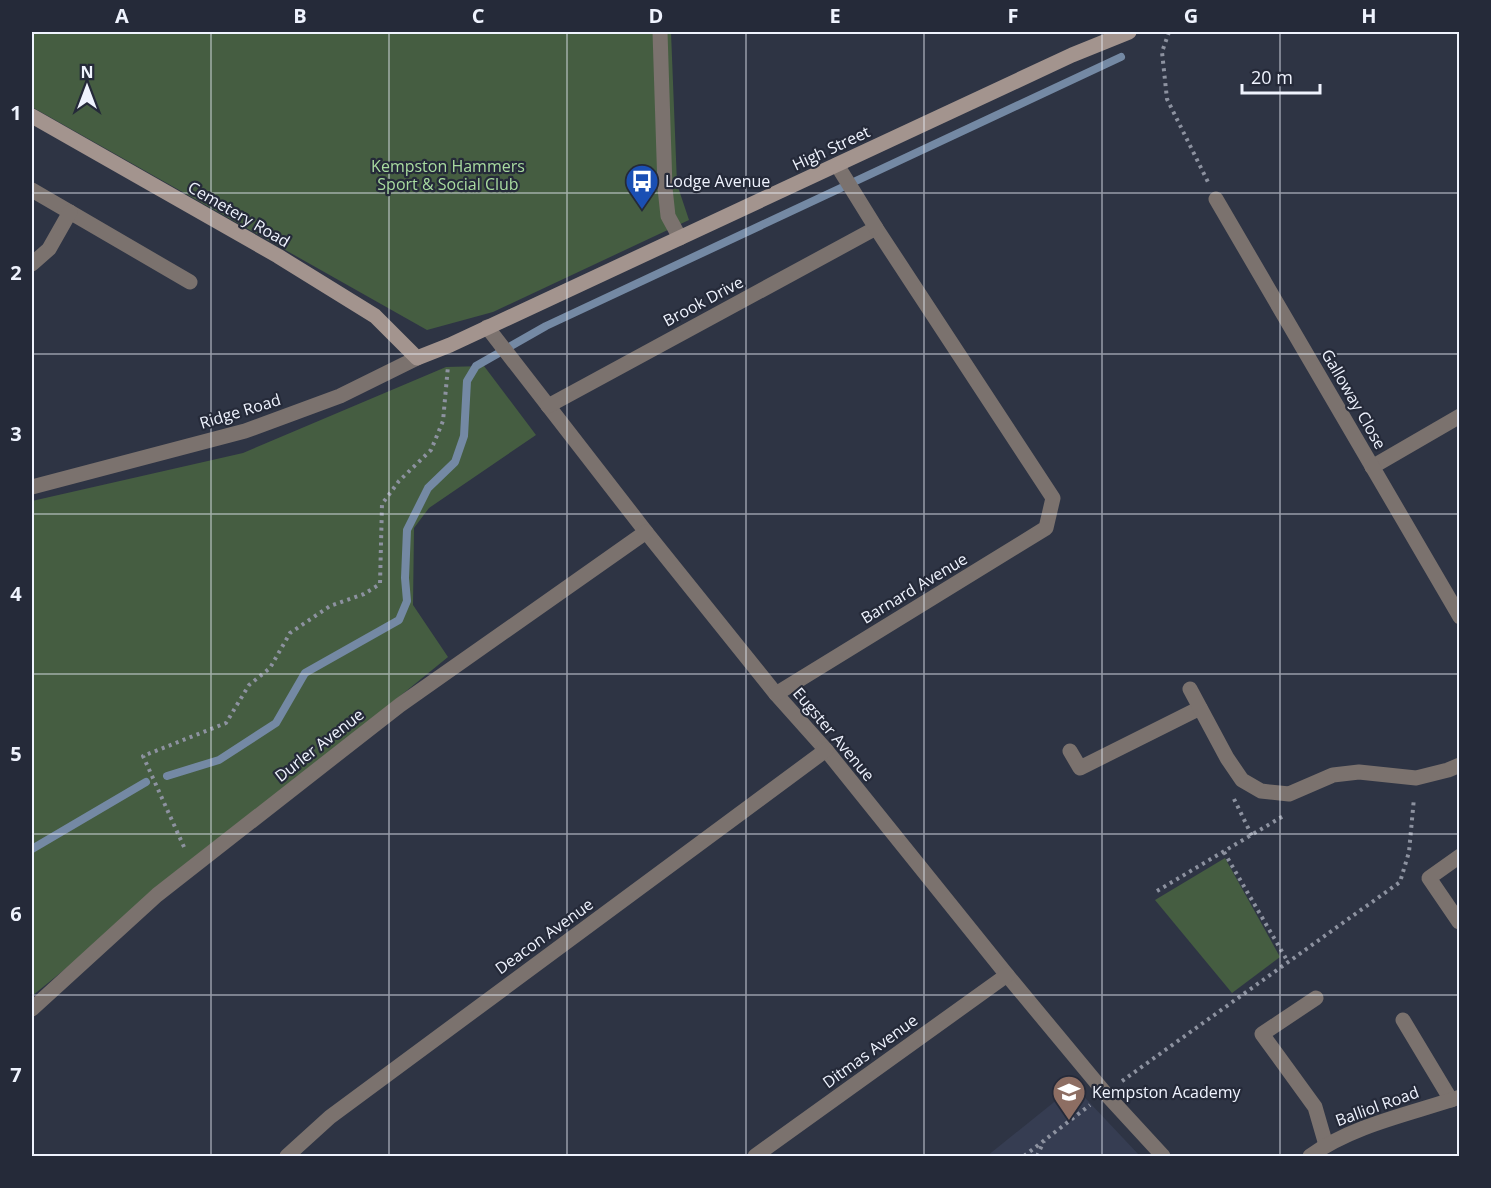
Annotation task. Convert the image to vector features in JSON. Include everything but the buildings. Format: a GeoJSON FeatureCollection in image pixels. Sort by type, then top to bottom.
{"type":"FeatureCollection","features":[{"type":"Feature","properties":{"kind":"main road","name":"High Street"},"geometry":{"type":"LineString","coordinates":[[450,345],[1071,55],[1130,32]]}},
{"type":"Feature","properties":{"kind":"main road","name":"Cemetery Road"},"geometry":{"type":"LineString","coordinates":[[32,116],[278,256],[375,316],[417,358]]}},
{"type":"Feature","properties":{"kind":"main road","name":"Ridge Road"},"geometry":{"type":"LineString","coordinates":[[417,358],[450,345]]}},
{"type":"Feature","properties":{"kind":"street"},"geometry":{"type":"LineString","coordinates":[[660,32],[665,188],[668,216],[680,238]]}},
{"type":"Feature","properties":{"kind":"street"},"geometry":{"type":"LineString","coordinates":[[837,165],[876,228]]}},
{"type":"Feature","properties":{"kind":"street"},"geometry":{"type":"LineString","coordinates":[[32,190],[190,282]]}},
{"type":"Feature","properties":{"kind":"street","name":"Galloway Close"},"geometry":{"type":"LineString","coordinates":[[1216,199],[1460,617]]}},
{"type":"Feature","properties":{"kind":"street"},"geometry":{"type":"LineString","coordinates":[[32,264],[49,249],[70,212]]}},
{"type":"Feature","properties":{"kind":"street","name":"Brook Drive"},"geometry":{"type":"LineString","coordinates":[[548,406],[876,228]]}},
{"type":"Feature","properties":{"kind":"street","name":"Barnard Avenue"},"geometry":{"type":"LineString","coordinates":[[776,694],[1046,528],[1053,498],[876,228]]}},
{"type":"Feature","properties":{"kind":"street","name":"Eugster Avenue"},"geometry":{"type":"LineString","coordinates":[[487,327],[646,532],[776,694],[825,750],[1105,1093],[1163,1156]]}},
{"type":"Feature","properties":{"kind":"street","name":"Ridge Road"},"geometry":{"type":"LineString","coordinates":[[32,487],[245,431],[340,396],[417,358]]}},
{"type":"Feature","properties":{"kind":"street"},"geometry":{"type":"LineString","coordinates":[[1372,467],[1460,416]]}},
{"type":"Feature","properties":{"kind":"street","name":"Durler Avenue"},"geometry":{"type":"LineString","coordinates":[[32,1009],[156,895],[400,705],[646,532]]}},
{"type":"Feature","properties":{"kind":"street"},"geometry":{"type":"LineString","coordinates":[[1190,689],[1227,758],[1242,780],[1261,791],[1289,794],[1333,775],[1359,771],[1416,778],[1460,765]]}},
{"type":"Feature","properties":{"kind":"street"},"geometry":{"type":"LineString","coordinates":[[1070,751],[1080,768],[1200,708]]}},
{"type":"Feature","properties":{"kind":"street","name":"Deacon Avenue"},"geometry":{"type":"LineString","coordinates":[[287,1156],[330,1117],[825,750]]}},
{"type":"Feature","properties":{"kind":"street"},"geometry":{"type":"LineString","coordinates":[[1459,922],[1430,878],[1460,856]]}},
{"type":"Feature","properties":{"kind":"street","name":"Ditmas Avenue"},"geometry":{"type":"LineString","coordinates":[[755,1156],[1007,975]]}},
{"type":"Feature","properties":{"kind":"street"},"geometry":{"type":"LineString","coordinates":[[1316,998],[1262,1034],[1315,1107],[1326,1145]]}},
{"type":"Feature","properties":{"kind":"street"},"geometry":{"type":"LineString","coordinates":[[1403,1020],[1455,1098]]}},
{"type":"Feature","properties":{"kind":"street","name":"Balliol Road"},"geometry":{"type":"LineString","coordinates":[[1310,1156],[1326,1145],[1361,1129],[1455,1098]]}},
{"type":"Feature","properties":{"kind":"path"},"geometry":{"type":"LineString","coordinates":[[1169,32],[1162,52],[1167,99],[1216,199]]}},
{"type":"Feature","properties":{"kind":"path"},"geometry":{"type":"LineString","coordinates":[[189,869],[184,845],[143,756],[226,723],[249,685],[270,668],[290,633],[330,606],[364,594],[380,584],[382,504],[399,481],[431,450],[443,421],[450,345]]}},
{"type":"Feature","properties":{"kind":"path"},"geometry":{"type":"LineString","coordinates":[[1024,1156],[1105,1093],[1400,882],[1409,852],[1416,778]]}},
{"type":"Feature","properties":{"kind":"path"},"geometry":{"type":"LineString","coordinates":[[1242,780],[1230,791],[1252,836]]}},
{"type":"Feature","properties":{"kind":"path"},"geometry":{"type":"LineString","coordinates":[[1156,891],[1296,808],[1289,794]]}},
{"type":"Feature","properties":{"kind":"path"},"geometry":{"type":"LineString","coordinates":[[1224,852],[1288,962]]}},
{"type":"Feature","properties":{"kind":"path"},"geometry":{"type":"LineString","coordinates":[[1037,1156],[1045,1140]]}},
{"type":"Feature","properties":{"kind":"shaded area","name":"Kempston Academy"},"geometry":{"type":"Polygon","coordinates":[[[1074,1086],[1140,1156],[987,1156],[1074,1086]]]}},
{"type":"Feature","properties":{"kind":"green space","name":"Kempston Hammers Sport & Social Club"},"geometry":{"type":"Polygon","coordinates":[[[32,32],[671,32],[677,184],[689,220],[493,312],[427,330],[32,107],[32,32]]]}},
{"type":"Feature","properties":{"kind":"green space"},"geometry":{"type":"Polygon","coordinates":[[[484,366],[536,435],[429,508],[414,528],[413,605],[448,657],[32,996],[32,501],[243,453],[446,367],[484,366]]]}},
{"type":"Feature","properties":{"kind":"green space"},"geometry":{"type":"Polygon","coordinates":[[[1225,858],[1280,957],[1232,993],[1155,900],[1225,858]]]}},
{"type":"Feature","properties":{"kind":"waterway"},"geometry":{"type":"LineString","coordinates":[[167,776],[219,760],[276,723],[305,673],[399,620],[407,601],[405,578],[407,530],[428,488],[455,462],[464,436],[467,381],[476,366],[546,326],[1121,57]]}},
{"type":"Feature","properties":{"kind":"waterway"},"geometry":{"type":"LineString","coordinates":[[32,849],[146,782]]}},
{"type":"Feature","properties":{"kind":"place","name":"Lodge Avenue"},"geometry":{"type":"Point","coordinates":[642,210]}},
{"type":"Feature","properties":{"kind":"place","name":"Kempston Academy"},"geometry":{"type":"Point","coordinates":[1069,1121]}}]}
